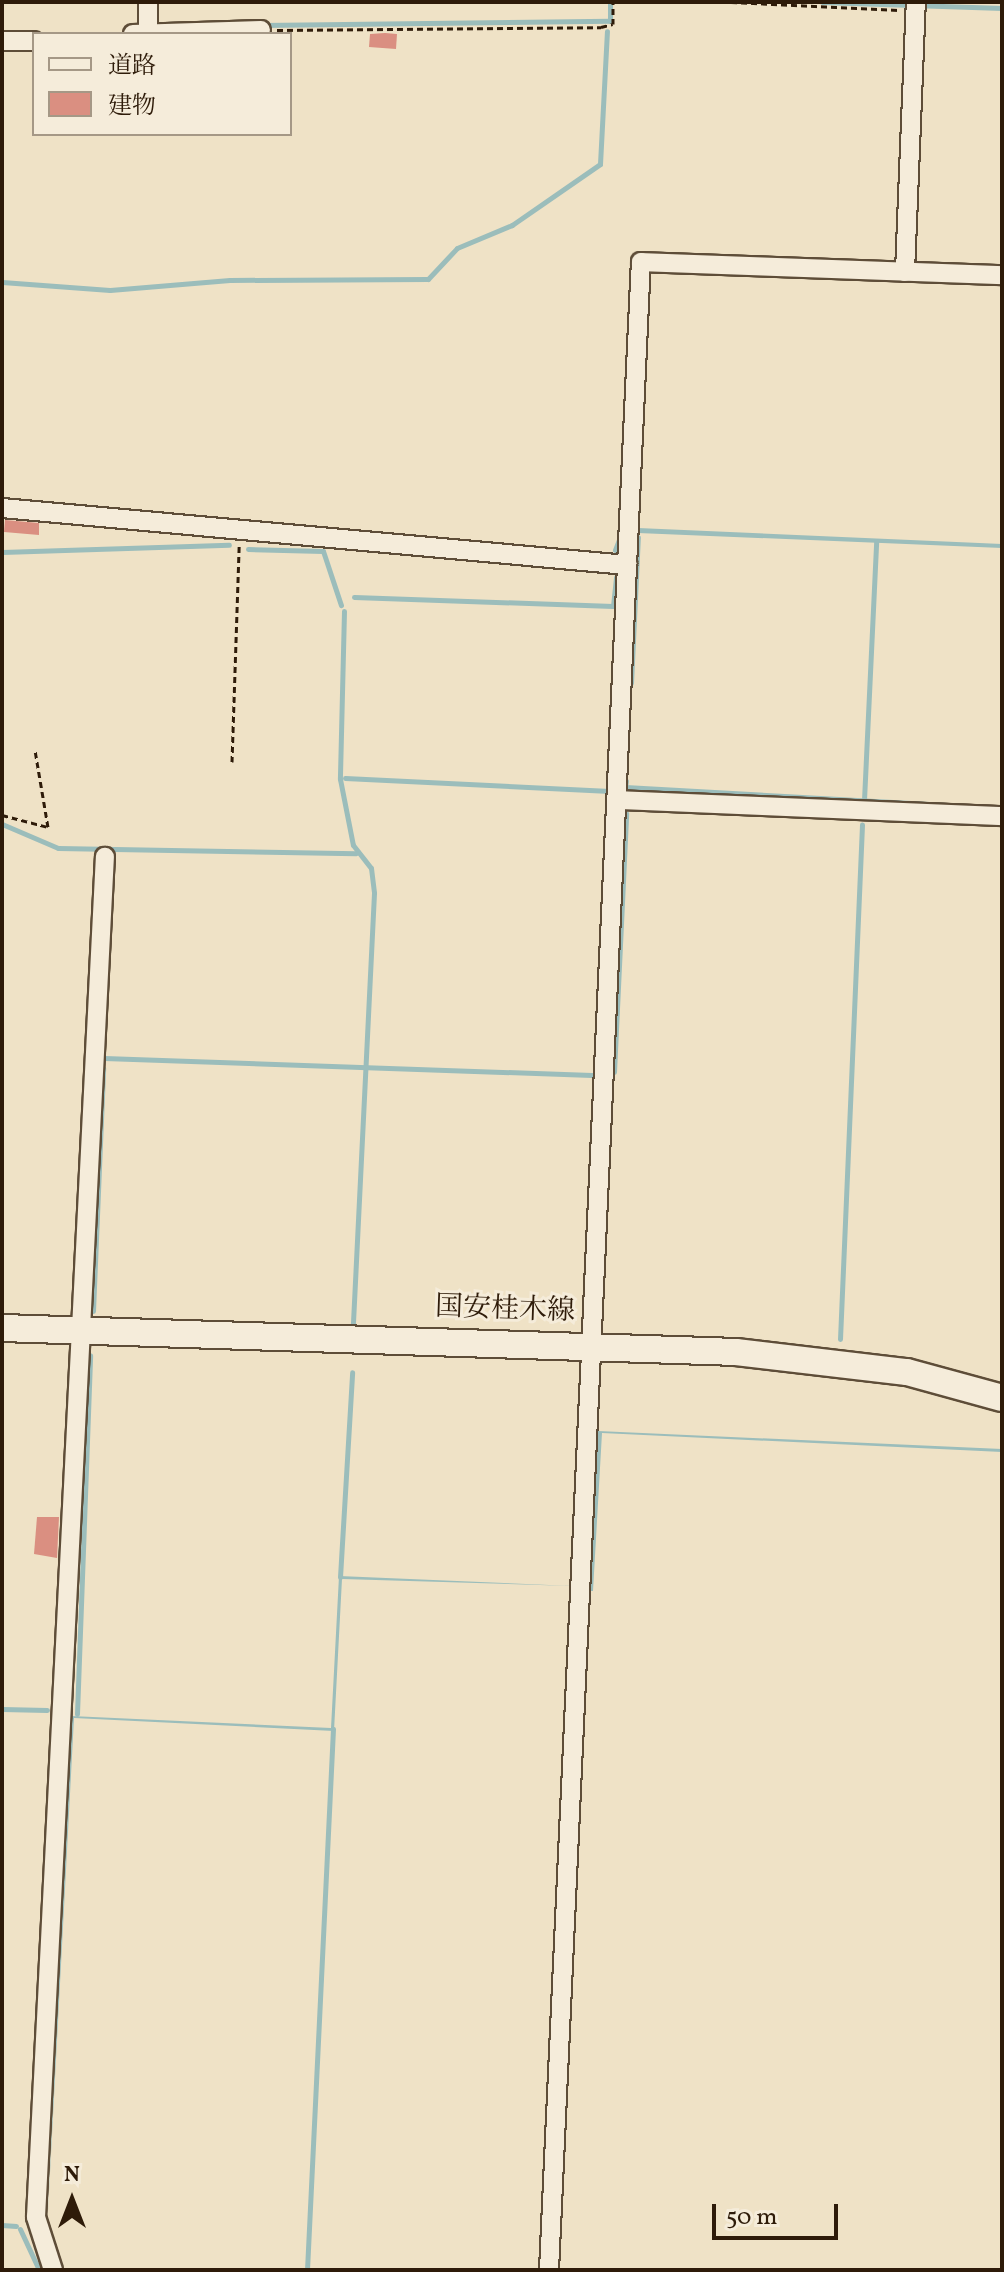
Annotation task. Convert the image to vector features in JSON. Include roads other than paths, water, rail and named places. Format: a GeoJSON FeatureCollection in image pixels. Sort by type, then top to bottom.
{"type":"FeatureCollection","features":[{"type":"Feature","properties":{"kind":"main road","name":"国安桂木線"},"geometry":{"type":"LineString","coordinates":[[2,1328],[594,1345],[853,1365],[1002,1398]]}},
{"type":"Feature","properties":{"kind":"street"},"geometry":{"type":"LineString","coordinates":[[141,32],[148,2]]}},
{"type":"Feature","properties":{"kind":"street"},"geometry":{"type":"LineString","coordinates":[[905,272],[916,6]]}},
{"type":"Feature","properties":{"kind":"street"},"geometry":{"type":"LineString","coordinates":[[181,32],[261,30]]}},
{"type":"Feature","properties":{"kind":"street"},"geometry":{"type":"LineString","coordinates":[[2,41],[32,41]]}},
{"type":"Feature","properties":{"kind":"street"},"geometry":{"type":"LineString","coordinates":[[549,2270],[594,1345],[641,262],[1002,275]]}},
{"type":"Feature","properties":{"kind":"street"},"geometry":{"type":"LineString","coordinates":[[2,508],[240,526],[627,565]]}},
{"type":"Feature","properties":{"kind":"street"},"geometry":{"type":"LineString","coordinates":[[618,800],[1002,816]]}},
{"type":"Feature","properties":{"kind":"street"},"geometry":{"type":"LineString","coordinates":[[53,2270],[36,2217],[84,1331],[105,857]]}},
{"type":"Feature","properties":{"kind":"water"},"geometry":{"type":"Polygon","coordinates":[[[638,528],[1002,544],[1002,548],[638,533],[638,528]]]}},
{"type":"Feature","properties":{"kind":"water"},"geometry":{"type":"Polygon","coordinates":[[[598,1431],[1002,1449],[1002,1452],[602,1433],[593,1591],[590,1591],[598,1431]]]}},
{"type":"Feature","properties":{"kind":"water"},"geometry":{"type":"Polygon","coordinates":[[[339,1576],[572,1586],[342,1579],[334,1731],[74,1718],[47,2230],[71,1716],[331,1728],[339,1576]]]}},
{"type":"Feature","properties":{"kind":"waterway"},"geometry":{"type":"LineString","coordinates":[[262,25],[610,21],[610,2]]}},
{"type":"Feature","properties":{"kind":"waterway"},"geometry":{"type":"LineString","coordinates":[[822,2],[1002,8]]}},
{"type":"Feature","properties":{"kind":"waterway"},"geometry":{"type":"LineString","coordinates":[[167,24],[229,23]]}},
{"type":"Feature","properties":{"kind":"waterway"},"geometry":{"type":"LineString","coordinates":[[2,282],[110,290],[230,280],[428,279],[457,248],[512,225],[600,164],[607,31]]}},
{"type":"Feature","properties":{"kind":"waterway"},"geometry":{"type":"LineString","coordinates":[[615,550],[623,529]]}},
{"type":"Feature","properties":{"kind":"waterway"},"geometry":{"type":"LineString","coordinates":[[631,683],[638,537]]}},
{"type":"Feature","properties":{"kind":"waterway"},"geometry":{"type":"LineString","coordinates":[[864,800],[876,541]]}},
{"type":"Feature","properties":{"kind":"waterway"},"geometry":{"type":"LineString","coordinates":[[2,552],[229,545]]}},
{"type":"Feature","properties":{"kind":"waterway"},"geometry":{"type":"LineString","coordinates":[[248,549],[323,551],[341,605]]}},
{"type":"Feature","properties":{"kind":"waterway"},"geometry":{"type":"LineString","coordinates":[[354,597],[613,606],[616,577]]}},
{"type":"Feature","properties":{"kind":"waterway"},"geometry":{"type":"LineString","coordinates":[[344,611],[340,779],[353,845],[371,868],[374,893],[353,1325]]}},
{"type":"Feature","properties":{"kind":"waterway"},"geometry":{"type":"LineString","coordinates":[[345,778],[610,791]]}},
{"type":"Feature","properties":{"kind":"waterway"},"geometry":{"type":"LineString","coordinates":[[626,781],[625,787],[965,806]]}},
{"type":"Feature","properties":{"kind":"waterway"},"geometry":{"type":"LineString","coordinates":[[614,1072],[626,813]]}},
{"type":"Feature","properties":{"kind":"waterway"},"geometry":{"type":"LineString","coordinates":[[2,824],[58,848],[356,853]]}},
{"type":"Feature","properties":{"kind":"waterway"},"geometry":{"type":"LineString","coordinates":[[840,1339],[862,824]]}},
{"type":"Feature","properties":{"kind":"waterway"},"geometry":{"type":"LineString","coordinates":[[104,1058],[599,1075]]}},
{"type":"Feature","properties":{"kind":"waterway"},"geometry":{"type":"LineString","coordinates":[[93,1311],[103,1068]]}},
{"type":"Feature","properties":{"kind":"waterway"},"geometry":{"type":"LineString","coordinates":[[77,1714],[90,1355]]}},
{"type":"Feature","properties":{"kind":"waterway"},"geometry":{"type":"LineString","coordinates":[[340,1577],[352,1372]]}},
{"type":"Feature","properties":{"kind":"waterway"},"geometry":{"type":"LineString","coordinates":[[2,1709],[47,1710]]}},
{"type":"Feature","properties":{"kind":"waterway"},"geometry":{"type":"LineString","coordinates":[[307,2270],[333,1729]]}},
{"type":"Feature","properties":{"kind":"waterway"},"geometry":{"type":"LineString","coordinates":[[2,2225],[16,2226]]}},
{"type":"Feature","properties":{"kind":"waterway"},"geometry":{"type":"LineString","coordinates":[[20,2229],[39,2270]]}}]}
